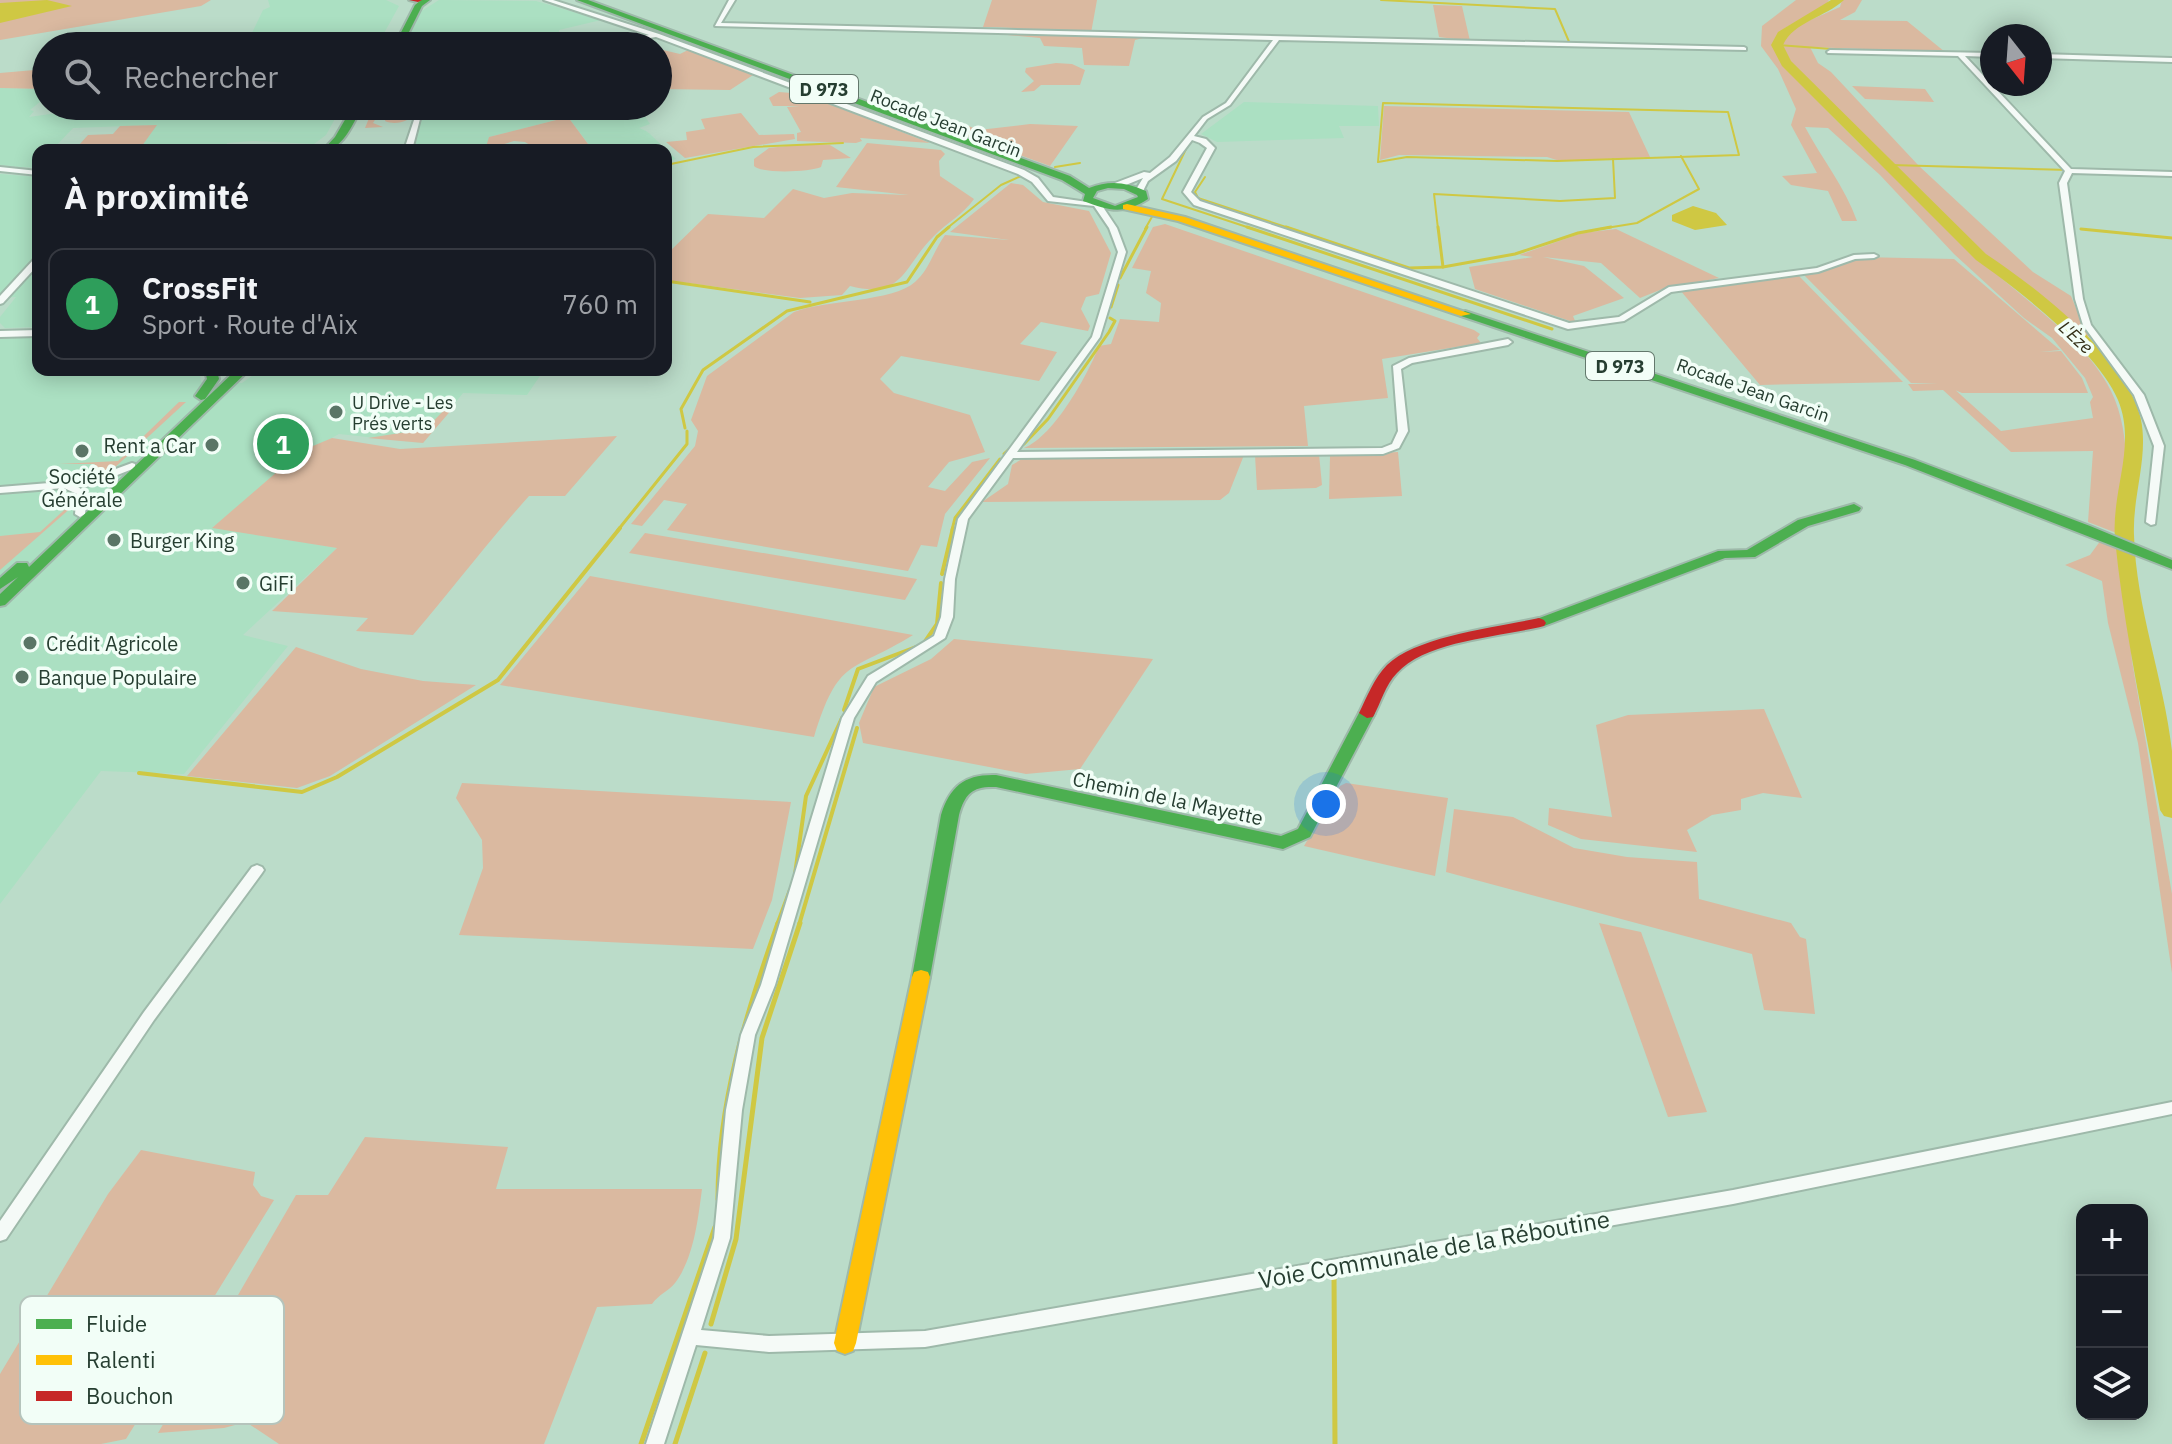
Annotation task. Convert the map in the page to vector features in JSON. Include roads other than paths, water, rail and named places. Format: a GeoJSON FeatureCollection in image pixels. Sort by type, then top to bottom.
{"type":"FeatureCollection","features":[{"type":"Feature","properties":{"kind":"main road"},"geometry":{"type":"LineString","coordinates":[[396,32],[413,0]]}},
{"type":"Feature","properties":{"kind":"main road"},"geometry":{"type":"LineString","coordinates":[[405,32],[419,5],[426,0]]}},
{"type":"Feature","properties":{"kind":"main road","name":"Rocade Jean Garcin"},"geometry":{"type":"LineString","coordinates":[[581,0],[668,32]]}},
{"type":"Feature","properties":{"kind":"main road","name":"Rocade Jean Garcin"},"geometry":{"type":"LineString","coordinates":[[672,33],[1066,178],[1084,186],[1091,199],[1181,219],[1853,445],[2057,518],[2172,565]]}},
{"type":"Feature","properties":{"kind":"main road"},"geometry":{"type":"LineString","coordinates":[[333,144],[350,120]]}},
{"type":"Feature","properties":{"kind":"main road"},"geometry":{"type":"LineString","coordinates":[[353,144],[350,142],[361,120]]}},
{"type":"Feature","properties":{"kind":"main road","name":"Rocade Jean Garcin"},"geometry":{"type":"LineString","coordinates":[[1066,178],[1113,185],[1141,195],[1181,219]]}},
{"type":"Feature","properties":{"kind":"main road"},"geometry":{"type":"LineString","coordinates":[[1091,199],[1113,185]]}},
{"type":"Feature","properties":{"kind":"main road"},"geometry":{"type":"LineString","coordinates":[[1123,208],[1141,195]]}},
{"type":"Feature","properties":{"kind":"main road"},"geometry":{"type":"LineString","coordinates":[[0,585],[132,466],[196,403],[210,385],[212,376]]}},
{"type":"Feature","properties":{"kind":"main road"},"geometry":{"type":"LineString","coordinates":[[0,602],[161,452],[233,376]]}},
{"type":"Feature","properties":{"kind":"main road","name":"Chemin de la Mayette"},"geometry":{"type":"LineString","coordinates":[[845,1343],[942,878],[951,812],[957,792],[964,785],[984,779],[1253,838],[1283,843],[1295,840],[1316,816],[1388,673],[1410,656],[1546,621],[1723,554],[1750,554],[1803,523],[1854,508]]}},
{"type":"Feature","properties":{"kind":"street","name":"Rocade Jean Garcin"},"geometry":{"type":"LineString","coordinates":[[547,0],[648,32]]}},
{"type":"Feature","properties":{"kind":"street"},"geometry":{"type":"LineString","coordinates":[[732,0],[717,25],[1744,49]]}},
{"type":"Feature","properties":{"kind":"street"},"geometry":{"type":"LineString","coordinates":[[1141,195],[1143,182],[1173,159],[1209,114],[1228,104],[1277,39]]}},
{"type":"Feature","properties":{"kind":"street","name":"Rocade Jean Garcin"},"geometry":{"type":"LineString","coordinates":[[672,41],[1021,172],[1035,180],[1051,199],[1091,199]]}},
{"type":"Feature","properties":{"kind":"street"},"geometry":{"type":"LineString","coordinates":[[1830,52],[1980,55]]}},
{"type":"Feature","properties":{"kind":"street"},"geometry":{"type":"LineString","coordinates":[[1960,55],[2069,171],[2172,174]]}},
{"type":"Feature","properties":{"kind":"street"},"geometry":{"type":"LineString","coordinates":[[2052,56],[2172,60]]}},
{"type":"Feature","properties":{"kind":"street"},"geometry":{"type":"LineString","coordinates":[[409,144],[416,120]]}},
{"type":"Feature","properties":{"kind":"street"},"geometry":{"type":"LineString","coordinates":[[1189,137],[1203,141],[1211,148],[1187,192],[1197,203],[1568,326],[1621,319],[1669,290],[1818,270],[1854,257],[1874,256]]}},
{"type":"Feature","properties":{"kind":"street"},"geometry":{"type":"LineString","coordinates":[[1113,185],[1160,167]]}},
{"type":"Feature","properties":{"kind":"street"},"geometry":{"type":"LineString","coordinates":[[0,169],[32,172]]}},
{"type":"Feature","properties":{"kind":"street"},"geometry":{"type":"LineString","coordinates":[[2069,171],[2063,183],[2071,255],[2087,325],[2139,395],[2159,446],[2151,522]]}},
{"type":"Feature","properties":{"kind":"street"},"geometry":{"type":"LineString","coordinates":[[1091,199],[1113,228]]}},
{"type":"Feature","properties":{"kind":"street"},"geometry":{"type":"LineString","coordinates":[[655,1444],[722,1238],[734,1110],[748,1035],[768,985],[848,718],[872,679],[923,651],[945,627],[955,551],[963,519],[1100,328],[1106,295],[1122,252],[1110,216],[1123,208]]}},
{"type":"Feature","properties":{"kind":"street"},"geometry":{"type":"LineString","coordinates":[[0,301],[32,266]]}},
{"type":"Feature","properties":{"kind":"street"},"geometry":{"type":"LineString","coordinates":[[0,334],[32,333]]}},
{"type":"Feature","properties":{"kind":"street"},"geometry":{"type":"LineString","coordinates":[[1011,455],[1383,451],[1396,446],[1403,431],[1394,373],[1396,368],[1409,361],[1508,342]]}},
{"type":"Feature","properties":{"kind":"street"},"geometry":{"type":"LineString","coordinates":[[0,490],[100,480],[132,466]]}},
{"type":"Feature","properties":{"kind":"street"},"geometry":{"type":"LineString","coordinates":[[60,486],[82,493],[80,514]]}},
{"type":"Feature","properties":{"kind":"street"},"geometry":{"type":"LineString","coordinates":[[0,1234],[149,1016],[257,870]]}},
{"type":"Feature","properties":{"kind":"street","name":"Voie Communale de la Réboutine"},"geometry":{"type":"LineString","coordinates":[[691,1337],[769,1344],[925,1339],[1733,1197],[2172,1108]]}},
{"type":"Feature","properties":{"kind":"waterway"},"geometry":{"type":"LineString","coordinates":[[1381,0],[1555,9],[1570,44]]}},
{"type":"Feature","properties":{"kind":"waterway","name":"L'Èze"},"geometry":{"type":"LineString","coordinates":[[1838,0],[1782,34],[1777,45],[1786,63],[1981,257],[2016,281],[2107,366],[2126,399],[2136,429],[2124,534],[2135,618],[2172,810]]}},
{"type":"Feature","properties":{"kind":"waterway"},"geometry":{"type":"LineString","coordinates":[[1777,45],[1858,51]]}},
{"type":"Feature","properties":{"kind":"waterway"},"geometry":{"type":"LineString","coordinates":[[1613,159],[1557,161],[1407,157],[1378,162],[1383,103],[1728,112],[1739,155],[1681,157]]}},
{"type":"Feature","properties":{"kind":"waterway"},"geometry":{"type":"LineString","coordinates":[[672,164],[753,147],[843,143]]}},
{"type":"Feature","properties":{"kind":"waterway"},"geometry":{"type":"LineString","coordinates":[[1186,149],[1162,199],[1252,229]]}},
{"type":"Feature","properties":{"kind":"waterway"},"geometry":{"type":"LineString","coordinates":[[1600,229],[1637,223],[1699,189],[1681,157]]}},
{"type":"Feature","properties":{"kind":"waterway"},"geometry":{"type":"LineString","coordinates":[[1613,159],[1681,157]]}},
{"type":"Feature","properties":{"kind":"waterway"},"geometry":{"type":"LineString","coordinates":[[1438,229],[1434,194],[1560,201],[1615,198],[1613,159]]}},
{"type":"Feature","properties":{"kind":"waterway"},"geometry":{"type":"LineString","coordinates":[[1055,167],[1080,163]]}},
{"type":"Feature","properties":{"kind":"waterway"},"geometry":{"type":"LineString","coordinates":[[1891,165],[2069,170]]}},
{"type":"Feature","properties":{"kind":"waterway"},"geometry":{"type":"LineString","coordinates":[[946,229],[1001,185],[1021,176]]}},
{"type":"Feature","properties":{"kind":"waterway"},"geometry":{"type":"LineString","coordinates":[[1205,177],[1195,192],[1198,198],[1292,229]]}},
{"type":"Feature","properties":{"kind":"waterway"},"geometry":{"type":"LineString","coordinates":[[1145,229],[1153,215]]}},
{"type":"Feature","properties":{"kind":"waterway"},"geometry":{"type":"LineString","coordinates":[[685,428],[681,409],[703,370],[787,311],[907,282],[937,237],[949,227]]}},
{"type":"Feature","properties":{"kind":"waterway"},"geometry":{"type":"LineString","coordinates":[[1120,278],[1147,227]]}},
{"type":"Feature","properties":{"kind":"waterway"},"geometry":{"type":"LineString","coordinates":[[1247,227],[1252,229]]}},
{"type":"Feature","properties":{"kind":"waterway"},"geometry":{"type":"LineString","coordinates":[[1286,227],[1292,229]]}},
{"type":"Feature","properties":{"kind":"waterway"},"geometry":{"type":"LineString","coordinates":[[1438,227],[1443,267]]}},
{"type":"Feature","properties":{"kind":"waterway"},"geometry":{"type":"LineString","coordinates":[[1600,229],[1611,227]]}},
{"type":"Feature","properties":{"kind":"waterway"},"geometry":{"type":"LineString","coordinates":[[1252,229],[1552,329]]}},
{"type":"Feature","properties":{"kind":"waterway"},"geometry":{"type":"LineString","coordinates":[[1292,229],[1409,268],[1443,267]]}},
{"type":"Feature","properties":{"kind":"waterway"},"geometry":{"type":"LineString","coordinates":[[1443,267],[1515,254],[1600,229]]}},
{"type":"Feature","properties":{"kind":"waterway"},"geometry":{"type":"LineString","coordinates":[[2084,229],[2081,229],[2172,238]]}},
{"type":"Feature","properties":{"kind":"waterway"},"geometry":{"type":"LineString","coordinates":[[672,282],[810,302]]}},
{"type":"Feature","properties":{"kind":"waterway"},"geometry":{"type":"LineString","coordinates":[[1111,307],[1118,285]]}},
{"type":"Feature","properties":{"kind":"waterway"},"geometry":{"type":"LineString","coordinates":[[1024,444],[1048,419],[1109,332],[1115,321],[1110,318]]}},
{"type":"Feature","properties":{"kind":"waterway"},"geometry":{"type":"LineString","coordinates":[[618,530],[687,444],[687,431]]}},
{"type":"Feature","properties":{"kind":"waterway"},"geometry":{"type":"LineString","coordinates":[[1004,454],[1012,447]]}},
{"type":"Feature","properties":{"kind":"waterway"},"geometry":{"type":"LineString","coordinates":[[952,530],[955,518],[1000,459]]}},
{"type":"Feature","properties":{"kind":"waterway"},"geometry":{"type":"LineString","coordinates":[[139,773],[302,792],[337,777],[498,680],[620,528]]}},
{"type":"Feature","properties":{"kind":"waterway"},"geometry":{"type":"LineString","coordinates":[[942,574],[953,528]]}},
{"type":"Feature","properties":{"kind":"waterway"},"geometry":{"type":"LineString","coordinates":[[924,643],[937,624],[941,583]]}},
{"type":"Feature","properties":{"kind":"waterway"},"geometry":{"type":"LineString","coordinates":[[844,710],[858,669],[916,647]]}},
{"type":"Feature","properties":{"kind":"waterway"},"geometry":{"type":"LineString","coordinates":[[795,874],[806,796],[842,718]]}},
{"type":"Feature","properties":{"kind":"waterway"},"geometry":{"type":"LineString","coordinates":[[799,925],[857,728]]}},
{"type":"Feature","properties":{"kind":"waterway"},"geometry":{"type":"LineString","coordinates":[[777,925],[790,890]]}},
{"type":"Feature","properties":{"kind":"waterway"},"geometry":{"type":"LineString","coordinates":[[718,1199],[723,1128],[736,1059],[778,923]]}},
{"type":"Feature","properties":{"kind":"waterway"},"geometry":{"type":"LineString","coordinates":[[711,1324],[736,1239],[762,1038],[800,923]]}},
{"type":"Feature","properties":{"kind":"waterway"},"geometry":{"type":"LineString","coordinates":[[641,1444],[715,1227]]}},
{"type":"Feature","properties":{"kind":"waterway"},"geometry":{"type":"LineString","coordinates":[[1334,1274],[1335,1444]]}},
{"type":"Feature","properties":{"kind":"waterway"},"geometry":{"type":"LineString","coordinates":[[675,1444],[705,1353]]}},
{"type":"Feature","properties":{"kind":"place","name":"U Drive - Les Prés verts"},"geometry":{"type":"Point","coordinates":[336,412]}},
{"type":"Feature","properties":{"kind":"place","name":"CrossFit"},"geometry":{"type":"Point","coordinates":[283,444]}},
{"type":"Feature","properties":{"kind":"place","name":"Rent a Car"},"geometry":{"type":"Point","coordinates":[212,445]}},
{"type":"Feature","properties":{"kind":"place","name":"Société Générale"},"geometry":{"type":"Point","coordinates":[82,451]}},
{"type":"Feature","properties":{"kind":"place","name":"Burger King"},"geometry":{"type":"Point","coordinates":[114,540]}},
{"type":"Feature","properties":{"kind":"place","name":"GiFi"},"geometry":{"type":"Point","coordinates":[243,583]}},
{"type":"Feature","properties":{"kind":"place","name":"Crédit Agricole"},"geometry":{"type":"Point","coordinates":[30,643]}},
{"type":"Feature","properties":{"kind":"place","name":"Banque Populaire"},"geometry":{"type":"Point","coordinates":[22,677]}}]}
